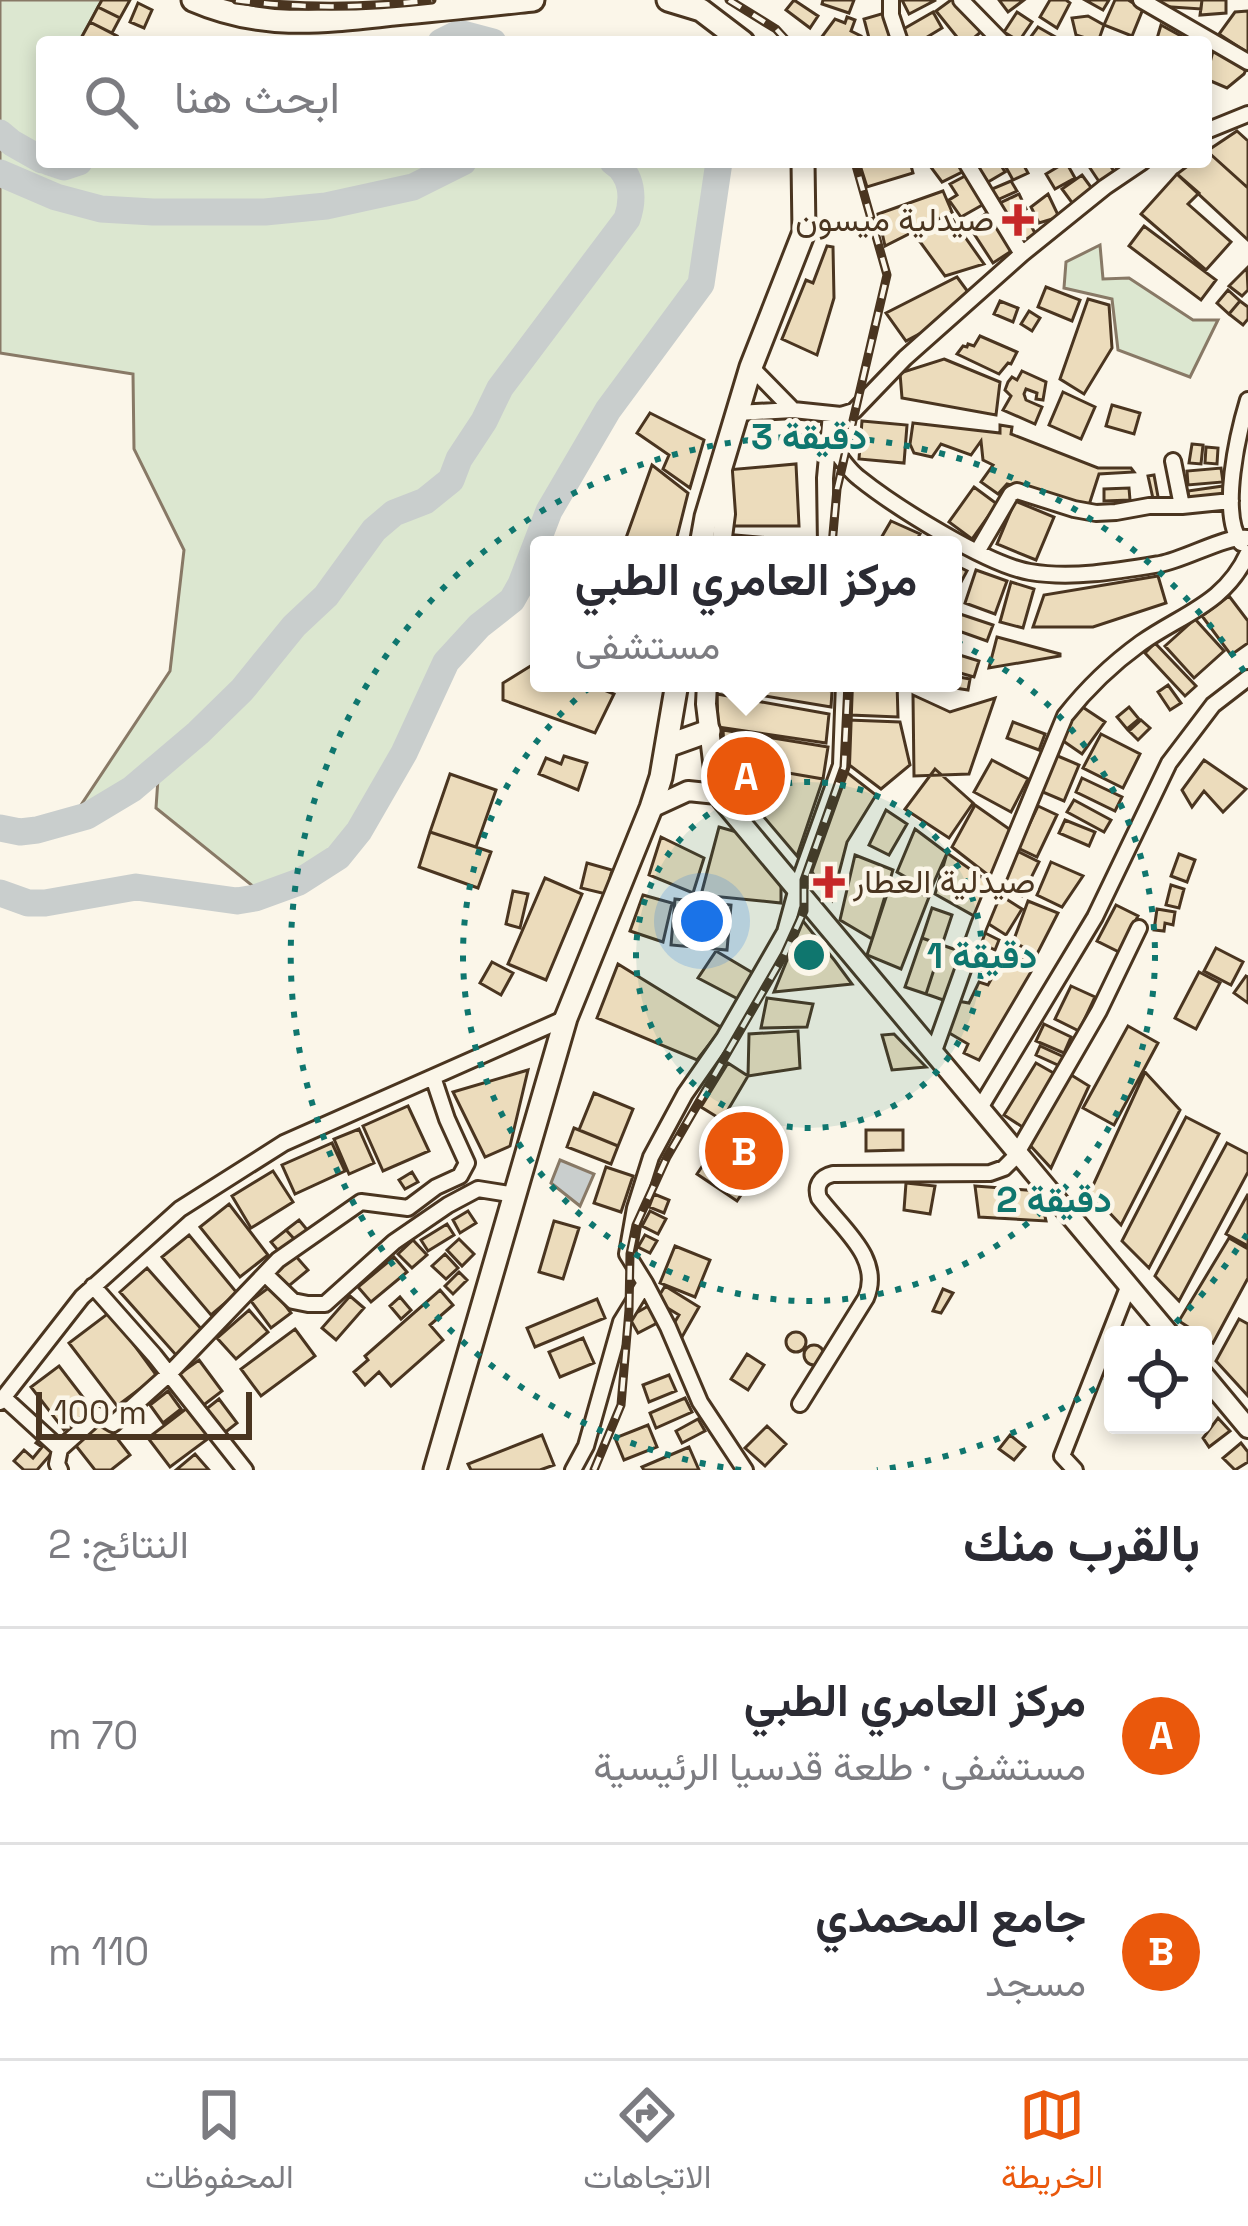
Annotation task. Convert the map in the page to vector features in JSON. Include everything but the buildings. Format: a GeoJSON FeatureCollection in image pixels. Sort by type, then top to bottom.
{"type":"FeatureCollection","features":[{"type":"Feature","properties":{"kind":"main road"},"geometry":{"type":"LineString","coordinates":[[193,0],[265,21],[307,24],[533,0]]}},
{"type":"Feature","properties":{"kind":"main road"},"geometry":{"type":"LineString","coordinates":[[668,0],[701,10],[735,36]]}},
{"type":"Feature","properties":{"kind":"main road"},"geometry":{"type":"LineString","coordinates":[[703,536],[737,412],[803,232],[803,168]]}},
{"type":"Feature","properties":{"kind":"main road"},"geometry":{"type":"LineString","coordinates":[[721,467],[723,536]]}},
{"type":"Feature","properties":{"kind":"main road"},"geometry":{"type":"LineString","coordinates":[[435,1470],[566,1018],[651,808],[676,692]]}},
{"type":"Feature","properties":{"kind":"main road"},"geometry":{"type":"LineString","coordinates":[[707,692],[717,794],[1163,1326]]}},
{"type":"Feature","properties":{"kind":"main road"},"geometry":{"type":"LineString","coordinates":[[667,746],[709,730]]}},
{"type":"Feature","properties":{"kind":"main road"},"geometry":{"type":"LineString","coordinates":[[651,808],[688,791],[717,794]]}},
{"type":"Feature","properties":{"kind":"main road"},"geometry":{"type":"LineString","coordinates":[[1212,1385],[1248,1428]]}},
{"type":"Feature","properties":{"kind":"street"},"geometry":{"type":"LineString","coordinates":[[891,0],[898,36]]}},
{"type":"Feature","properties":{"kind":"street"},"geometry":{"type":"LineString","coordinates":[[961,0],[996,36]]}},
{"type":"Feature","properties":{"kind":"street"},"geometry":{"type":"LineString","coordinates":[[1142,0],[1204,36]]}},
{"type":"Feature","properties":{"kind":"street"},"geometry":{"type":"LineString","coordinates":[[1212,41],[1248,62]]}},
{"type":"Feature","properties":{"kind":"street"},"geometry":{"type":"LineString","coordinates":[[1212,128],[1248,114]]}},
{"type":"Feature","properties":{"kind":"street"},"geometry":{"type":"LineString","coordinates":[[970,168],[1022,254]]}},
{"type":"Feature","properties":{"kind":"street"},"geometry":{"type":"LineString","coordinates":[[737,412],[793,410],[841,415],[854,411],[905,358],[1022,254],[1133,168]]}},
{"type":"Feature","properties":{"kind":"street"},"geometry":{"type":"LineString","coordinates":[[752,367],[793,410]]}},
{"type":"Feature","properties":{"kind":"street"},"geometry":{"type":"LineString","coordinates":[[934,1051],[1065,716],[1101,676],[1143,642],[1194,614],[1238,575],[1248,552],[1231,501],[1248,400]]}},
{"type":"Feature","properties":{"kind":"street"},"geometry":{"type":"LineString","coordinates":[[826,536],[831,414]]}},
{"type":"Feature","properties":{"kind":"street"},"geometry":{"type":"LineString","coordinates":[[829,442],[855,476],[951,536]]}},
{"type":"Feature","properties":{"kind":"street"},"geometry":{"type":"LineString","coordinates":[[1173,460],[1182,506]]}},
{"type":"Feature","properties":{"kind":"street"},"geometry":{"type":"LineString","coordinates":[[977,552],[1017,490],[1096,513],[1231,501]]}},
{"type":"Feature","properties":{"kind":"street"},"geometry":{"type":"LineString","coordinates":[[962,543],[1010,567],[1067,574],[1165,563],[1242,537]]}},
{"type":"Feature","properties":{"kind":"street"},"geometry":{"type":"LineString","coordinates":[[980,1108],[1095,917],[1169,763],[1213,705],[1248,680]]}},
{"type":"Feature","properties":{"kind":"street"},"geometry":{"type":"LineString","coordinates":[[745,1470],[700,1402],[668,1327],[627,1254],[651,1156],[785,932],[841,765],[844,692]]}},
{"type":"Feature","properties":{"kind":"street"},"geometry":{"type":"LineString","coordinates":[[800,1405],[866,1298],[871,1278],[866,1258],[819,1198],[821,1180],[832,1174],[991,1173],[1004,1168],[1099,1011],[1139,928]]}},
{"type":"Feature","properties":{"kind":"street"},"geometry":{"type":"LineString","coordinates":[[60,1449],[2,1399],[94,1286],[180,1209],[284,1143],[566,1018]]}},
{"type":"Feature","properties":{"kind":"street"},"geometry":{"type":"LineString","coordinates":[[60,1470],[60,1449],[98,1415],[113,1424],[169,1374],[278,1260],[361,1202],[408,1208],[460,1176],[467,1163],[433,1077]]}},
{"type":"Feature","properties":{"kind":"street"},"geometry":{"type":"LineString","coordinates":[[265,1274],[293,1301],[325,1304],[394,1242],[448,1205],[478,1189],[514,1195]]}},
{"type":"Feature","properties":{"kind":"street"},"geometry":{"type":"LineString","coordinates":[[573,1470],[586,1446],[621,1322],[645,1283]]}},
{"type":"Feature","properties":{"kind":"street"},"geometry":{"type":"LineString","coordinates":[[1075,1470],[1062,1456],[1129,1285]]}},
{"type":"Feature","properties":{"kind":"street"},"geometry":{"type":"LineString","coordinates":[[94,1286],[244,1470]]}},
{"type":"Feature","properties":{"kind":"green space"},"geometry":{"type":"Polygon","coordinates":[[[0,0],[102,0],[82,36],[36,36],[36,168],[718,168],[701,284],[602,420],[539,536],[530,536],[530,557],[512,600],[479,626],[446,662],[399,762],[359,831],[317,872],[264,895],[156,808],[159,764],[69,823],[170,671],[184,550],[134,449],[133,374],[0,353],[0,172],[19,179],[0,170],[0,0]]]}},
{"type":"Feature","properties":{"kind":"green space"},"geometry":{"type":"Polygon","coordinates":[[[1100,245],[1103,279],[1129,278],[1193,320],[1218,320],[1190,377],[1118,350],[1112,299],[1064,288],[1066,262],[1100,245]]]}},
{"type":"Feature","properties":{"kind":"shaded area"},"geometry":{"type":"Polygon","coordinates":[[[560,1160],[594,1174],[580,1206],[551,1183],[560,1160]]]}},
{"type":"Feature","properties":{"kind":"waterway"},"geometry":{"type":"LineString","coordinates":[[453,36],[470,36]]}},
{"type":"Feature","properties":{"kind":"waterway"},"geometry":{"type":"LineString","coordinates":[[0,133],[36,157]]}},
{"type":"Feature","properties":{"kind":"waterway"},"geometry":{"type":"LineString","coordinates":[[0,173],[56,197],[101,209],[265,212],[326,206],[413,187],[451,168]]}},
{"type":"Feature","properties":{"kind":"waterway"},"geometry":{"type":"LineString","coordinates":[[0,828],[37,830],[87,816],[132,789],[242,690],[294,626],[326,596],[374,530],[451,480],[500,388],[627,219],[630,188],[619,168]]}},
{"type":"Feature","properties":{"kind":"waterway"},"geometry":{"type":"LineString","coordinates":[[539,536],[608,410],[701,284],[718,168]]}},
{"type":"Feature","properties":{"kind":"waterway"},"geometry":{"type":"LineString","coordinates":[[0,893],[28,903],[45,903],[136,887],[237,901],[299,882],[338,857],[359,831],[404,753],[446,662],[479,626],[512,600],[530,561]]}},
{"type":"Feature","properties":{"kind":"railway"},"geometry":{"type":"LineString","coordinates":[[236,0],[334,6],[432,0]]}},
{"type":"Feature","properties":{"kind":"railway"},"geometry":{"type":"LineString","coordinates":[[729,0],[782,36]]}},
{"type":"Feature","properties":{"kind":"railway"},"geometry":{"type":"LineString","coordinates":[[833,536],[837,489],[887,275],[857,168]]}},
{"type":"Feature","properties":{"kind":"railway"},"geometry":{"type":"LineString","coordinates":[[594,1470],[621,1405],[636,1225],[667,1157],[784,955],[804,911],[804,880],[844,767],[848,692]]}},
{"type":"Feature","properties":{"kind":"place","name":"صيدلية ميسون"},"geometry":{"type":"Point","coordinates":[1018,220]}},
{"type":"Feature","properties":{"kind":"place","name":"مركز العامري الطبي"},"geometry":{"type":"Point","coordinates":[746,776]}},
{"type":"Feature","properties":{"kind":"place","name":"صيدلية العطار"},"geometry":{"type":"Point","coordinates":[829,882]}},
{"type":"Feature","properties":{"kind":"place","name":"جامع المحمدي"},"geometry":{"type":"Point","coordinates":[744,1151]}}]}
